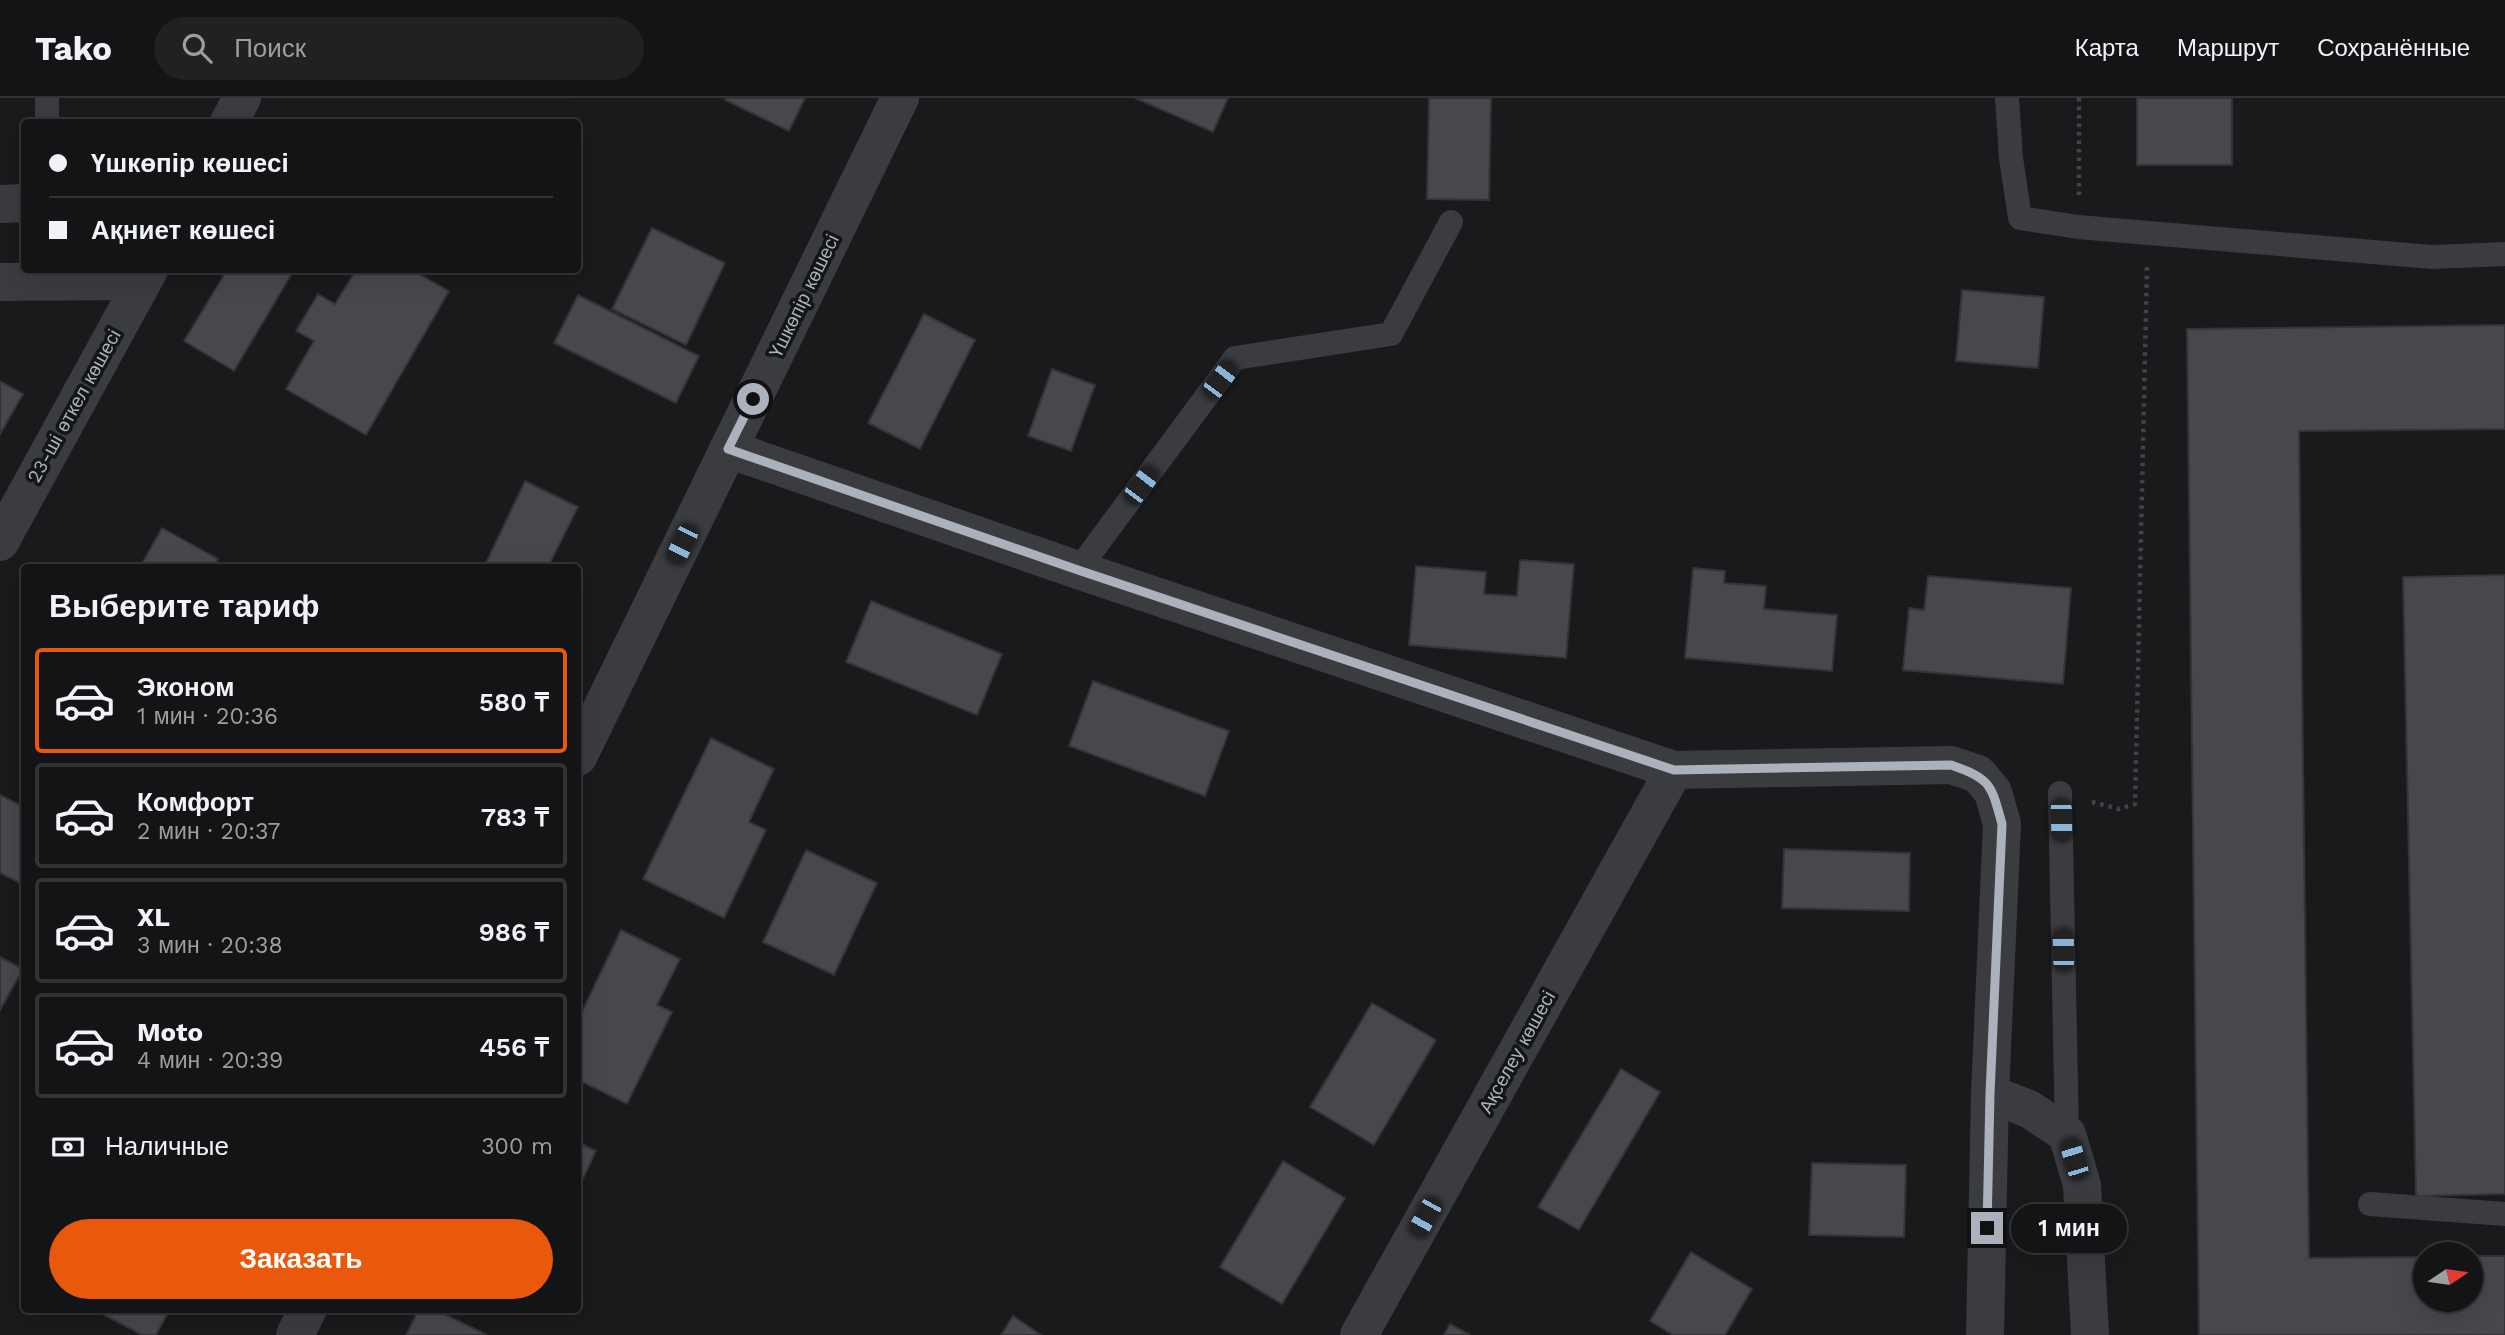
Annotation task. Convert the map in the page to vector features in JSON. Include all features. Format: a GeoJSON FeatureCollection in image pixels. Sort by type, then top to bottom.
{"type":"FeatureCollection","features":[{"type":"Feature","properties":{"kind":"street"},"geometry":{"type":"LineString","coordinates":[[231,119],[242,98]]}},
{"type":"Feature","properties":{"kind":"street","name":"Үшкөпір көшесі"},"geometry":{"type":"LineString","coordinates":[[581,752],[900,98]]}},
{"type":"Feature","properties":{"kind":"street"},"geometry":{"type":"LineString","coordinates":[[0,204],[21,204]]}},
{"type":"Feature","properties":{"kind":"street"},"geometry":{"type":"LineString","coordinates":[[0,282],[145,275]]}},
{"type":"Feature","properties":{"kind":"street","name":"23-ші өткел көшесі"},"geometry":{"type":"LineString","coordinates":[[0,542],[145,275]]}},
{"type":"Feature","properties":{"kind":"street"},"geometry":{"type":"LineString","coordinates":[[728,449],[1078,570],[1674,770],[1951,765],[1978,775],[1993,792],[2002,824],[1990,1094],[1985,1335]]}},
{"type":"Feature","properties":{"kind":"street","name":"Ақселеу көшесі"},"geometry":{"type":"LineString","coordinates":[[1359,1335],[1674,770]]}},
{"type":"Feature","properties":{"kind":"street"},"geometry":{"type":"LineString","coordinates":[[1990,1094],[2029,1109],[2067,1134],[2082,1185],[2090,1335]]}},
{"type":"Feature","properties":{"kind":"street"},"geometry":{"type":"LineString","coordinates":[[295,1335],[305,1313]]}},
{"type":"Feature","properties":{"kind":"lane"},"geometry":{"type":"LineString","coordinates":[[47,98],[47,119]]}},
{"type":"Feature","properties":{"kind":"lane"},"geometry":{"type":"LineString","coordinates":[[2007,98],[2011,158],[2020,218],[2078,228],[2432,257],[2505,254]]}},
{"type":"Feature","properties":{"kind":"lane"},"geometry":{"type":"LineString","coordinates":[[1078,570],[1235,358],[1391,334],[1451,222]]}},
{"type":"Feature","properties":{"kind":"lane"},"geometry":{"type":"LineString","coordinates":[[2060,793],[2067,1134]]}},
{"type":"Feature","properties":{"kind":"lane"},"geometry":{"type":"LineString","coordinates":[[2370,1204],[2505,1214]]}},
{"type":"Feature","properties":{"kind":"path"},"geometry":{"type":"LineString","coordinates":[[2078,228],[2079,98]]}},
{"type":"Feature","properties":{"kind":"path"},"geometry":{"type":"LineString","coordinates":[[2060,793],[2119,809],[2135,804],[2148,233]]}},
{"type":"Feature","properties":{"kind":"building"},"geometry":{"type":"Polygon","coordinates":[[[805,98],[789,131],[725,100],[805,98]]]}},
{"type":"Feature","properties":{"kind":"building"},"geometry":{"type":"Polygon","coordinates":[[[1135,98],[1228,98],[1213,132],[1135,98]]]}},
{"type":"Feature","properties":{"kind":"building"},"geometry":{"type":"Polygon","coordinates":[[[1429,98],[1491,98],[1489,200],[1427,199],[1429,98]]]}},
{"type":"Feature","properties":{"kind":"building"},"geometry":{"type":"Polygon","coordinates":[[[2137,98],[2232,98],[2232,165],[2137,165],[2137,98]]]}},
{"type":"Feature","properties":{"kind":"building"},"geometry":{"type":"Polygon","coordinates":[[[652,228],[725,263],[686,345],[612,309],[652,228]]]}},
{"type":"Feature","properties":{"kind":"building"},"geometry":{"type":"Polygon","coordinates":[[[225,273],[292,273],[234,371],[184,341],[225,273]]]}},
{"type":"Feature","properties":{"kind":"building"},"geometry":{"type":"Polygon","coordinates":[[[354,273],[417,273],[449,291],[366,435],[286,389],[314,341],[296,331],[318,294],[335,304],[354,273]]]}},
{"type":"Feature","properties":{"kind":"building"},"geometry":{"type":"Polygon","coordinates":[[[1962,290],[2044,297],[2038,368],[1956,361],[1962,290]]]}},
{"type":"Feature","properties":{"kind":"building"},"geometry":{"type":"Polygon","coordinates":[[[578,295],[699,356],[676,403],[554,343],[578,295]]]}},
{"type":"Feature","properties":{"kind":"building"},"geometry":{"type":"Polygon","coordinates":[[[924,314],[975,340],[920,449],[868,423],[924,314]]]}},
{"type":"Feature","properties":{"kind":"building"},"geometry":{"type":"Polygon","coordinates":[[[2505,325],[2505,429],[2299,431],[2309,1258],[2413,1257],[2413,1312],[2483,1312],[2483,1256],[2505,1256],[2505,1335],[2199,1335],[2187,329],[2505,325]]]}},
{"type":"Feature","properties":{"kind":"building"},"geometry":{"type":"Polygon","coordinates":[[[1052,369],[1095,385],[1071,451],[1028,436],[1052,369]]]}},
{"type":"Feature","properties":{"kind":"building"},"geometry":{"type":"Polygon","coordinates":[[[0,381],[23,394],[0,434],[0,381]]]}},
{"type":"Feature","properties":{"kind":"building"},"geometry":{"type":"Polygon","coordinates":[[[525,481],[578,507],[550,564],[485,564],[525,481]]]}},
{"type":"Feature","properties":{"kind":"building"},"geometry":{"type":"Polygon","coordinates":[[[162,528],[218,559],[216,564],[142,564],[162,528]]]}},
{"type":"Feature","properties":{"kind":"building"},"geometry":{"type":"Polygon","coordinates":[[[1520,560],[1574,564],[1566,658],[1409,645],[1416,566],[1486,572],[1484,594],[1517,596],[1520,560]]]}},
{"type":"Feature","properties":{"kind":"building"},"geometry":{"type":"Polygon","coordinates":[[[1693,568],[1725,571],[1724,583],[1766,586],[1764,609],[1837,615],[1832,671],[1685,658],[1693,568]]]}},
{"type":"Feature","properties":{"kind":"building"},"geometry":{"type":"Polygon","coordinates":[[[2505,575],[2505,1194],[2416,1196],[2403,577],[2505,575]]]}},
{"type":"Feature","properties":{"kind":"building"},"geometry":{"type":"Polygon","coordinates":[[[1928,576],[2071,588],[2063,684],[1903,670],[1909,608],[1924,610],[1928,576]]]}},
{"type":"Feature","properties":{"kind":"building"},"geometry":{"type":"Polygon","coordinates":[[[871,601],[1002,654],[977,715],[846,662],[871,601]]]}},
{"type":"Feature","properties":{"kind":"building"},"geometry":{"type":"Polygon","coordinates":[[[1093,681],[1229,731],[1205,796],[1069,746],[1093,681]]]}},
{"type":"Feature","properties":{"kind":"building"},"geometry":{"type":"Polygon","coordinates":[[[711,738],[774,769],[749,822],[766,830],[724,918],[643,879],[711,738]]]}},
{"type":"Feature","properties":{"kind":"building"},"geometry":{"type":"Polygon","coordinates":[[[0,795],[21,806],[21,884],[0,873],[0,795]]]}},
{"type":"Feature","properties":{"kind":"building"},"geometry":{"type":"Polygon","coordinates":[[[1784,849],[1910,853],[1909,911],[1782,908],[1784,849]]]}},
{"type":"Feature","properties":{"kind":"building"},"geometry":{"type":"Polygon","coordinates":[[[806,850],[877,883],[834,975],[763,942],[806,850]]]}},
{"type":"Feature","properties":{"kind":"building"},"geometry":{"type":"Polygon","coordinates":[[[621,930],[680,959],[657,1005],[672,1012],[627,1104],[581,1081],[581,1014],[621,930]]]}},
{"type":"Feature","properties":{"kind":"building"},"geometry":{"type":"Polygon","coordinates":[[[0,957],[21,968],[21,973],[0,1010],[0,957]]]}},
{"type":"Feature","properties":{"kind":"building"},"geometry":{"type":"Polygon","coordinates":[[[1372,1003],[1436,1040],[1374,1145],[1310,1107],[1372,1003]]]}},
{"type":"Feature","properties":{"kind":"building"},"geometry":{"type":"Polygon","coordinates":[[[1621,1069],[1660,1092],[1579,1230],[1538,1207],[1621,1069]]]}},
{"type":"Feature","properties":{"kind":"building"},"geometry":{"type":"Polygon","coordinates":[[[581,1144],[596,1151],[581,1183],[581,1144]]]}},
{"type":"Feature","properties":{"kind":"building"},"geometry":{"type":"Polygon","coordinates":[[[1283,1161],[1345,1198],[1282,1304],[1220,1267],[1283,1161]]]}},
{"type":"Feature","properties":{"kind":"building"},"geometry":{"type":"Polygon","coordinates":[[[1812,1163],[1906,1165],[1904,1237],[1809,1235],[1812,1163]]]}},
{"type":"Feature","properties":{"kind":"building"},"geometry":{"type":"Polygon","coordinates":[[[1691,1252],[1752,1289],[1725,1335],[1673,1335],[1650,1321],[1691,1252]]]}},
{"type":"Feature","properties":{"kind":"building"},"geometry":{"type":"Polygon","coordinates":[[[101,1313],[168,1313],[156,1335],[142,1335],[101,1313]]]}},
{"type":"Feature","properties":{"kind":"building"},"geometry":{"type":"Polygon","coordinates":[[[417,1313],[442,1313],[487,1335],[406,1335],[417,1313]]]}},
{"type":"Feature","properties":{"kind":"building"},"geometry":{"type":"Polygon","coordinates":[[[1013,1316],[1041,1335],[1001,1335],[1013,1316]]]}},
{"type":"Feature","properties":{"kind":"building"},"geometry":{"type":"Polygon","coordinates":[[[1450,1324],[1470,1335],[1444,1335],[1450,1324]]]}},
{"type":"Feature","properties":{"kind":"route"},"geometry":{"type":"LineString","coordinates":[[753,399],[728,449],[1078,570],[1674,770],[1951,765],[1978,775],[1993,792],[2002,824],[1987,1228]]}}]}
